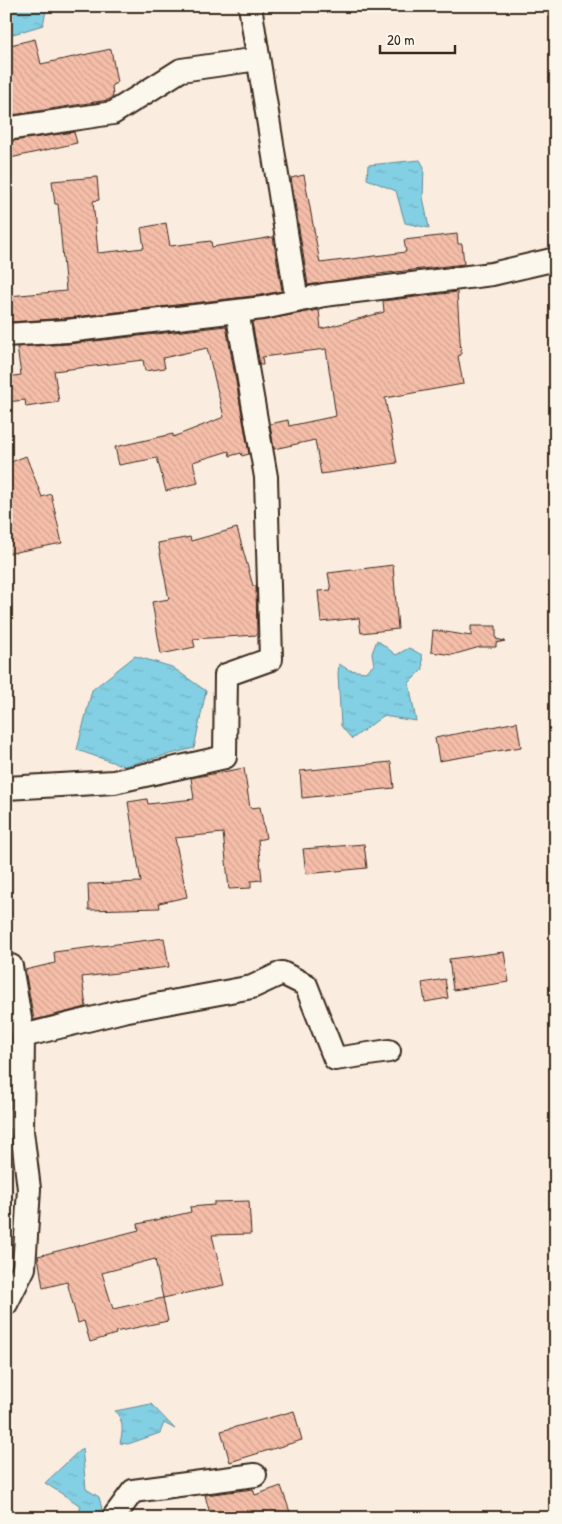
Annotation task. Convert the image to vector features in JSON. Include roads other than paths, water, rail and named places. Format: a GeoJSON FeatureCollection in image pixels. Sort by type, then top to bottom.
{"type":"FeatureCollection","features":[{"type":"Feature","properties":{"kind":"street"},"geometry":{"type":"LineString","coordinates":[[250,6],[297,301]]}},
{"type":"Feature","properties":{"kind":"street"},"geometry":{"type":"LineString","coordinates":[[6,129],[113,113],[181,70],[258,59]]}},
{"type":"Feature","properties":{"kind":"street"},"geometry":{"type":"LineString","coordinates":[[6,335],[67,331],[237,311],[324,295],[492,274],[556,259]]}},
{"type":"Feature","properties":{"kind":"street"},"geometry":{"type":"LineString","coordinates":[[6,788],[114,782],[226,757],[226,675],[271,659],[266,477],[237,311]]}},
{"type":"Feature","properties":{"kind":"street"},"geometry":{"type":"LineString","coordinates":[[6,966],[11,966],[23,1036],[22,1131],[29,1189],[24,1268],[6,1304]]}},
{"type":"Feature","properties":{"kind":"street"},"geometry":{"type":"LineString","coordinates":[[23,1036],[123,1011],[252,987],[282,974],[306,985],[335,1059],[388,1050]]}},
{"type":"Feature","properties":{"kind":"street"},"geometry":{"type":"LineString","coordinates":[[113,1518],[133,1491],[255,1474]]}},
{"type":"Feature","properties":{"kind":"water"},"geometry":{"type":"Polygon","coordinates":[[[6,6],[44,6],[46,11],[43,25],[6,35],[6,6]]]}},
{"type":"Feature","properties":{"kind":"water"},"geometry":{"type":"Polygon","coordinates":[[[420,160],[424,167],[423,197],[429,228],[405,223],[396,191],[367,179],[368,165],[420,160]]]}},
{"type":"Feature","properties":{"kind":"water"},"geometry":{"type":"Polygon","coordinates":[[[377,640],[396,655],[409,648],[422,655],[423,669],[409,683],[416,721],[383,716],[352,739],[341,726],[339,664],[349,670],[365,672],[374,665],[372,653],[377,640]]]}},
{"type":"Feature","properties":{"kind":"water"},"geometry":{"type":"Polygon","coordinates":[[[135,656],[172,667],[206,691],[194,748],[124,766],[77,750],[92,690],[135,656]]]}},
{"type":"Feature","properties":{"kind":"water"},"geometry":{"type":"Polygon","coordinates":[[[151,1404],[175,1429],[164,1423],[160,1433],[128,1444],[120,1443],[122,1426],[120,1418],[115,1411],[151,1404]]]}},
{"type":"Feature","properties":{"kind":"water"},"geometry":{"type":"Polygon","coordinates":[[[82,1448],[86,1489],[99,1497],[103,1513],[100,1518],[77,1518],[81,1506],[45,1483],[82,1448]]]}}]}
